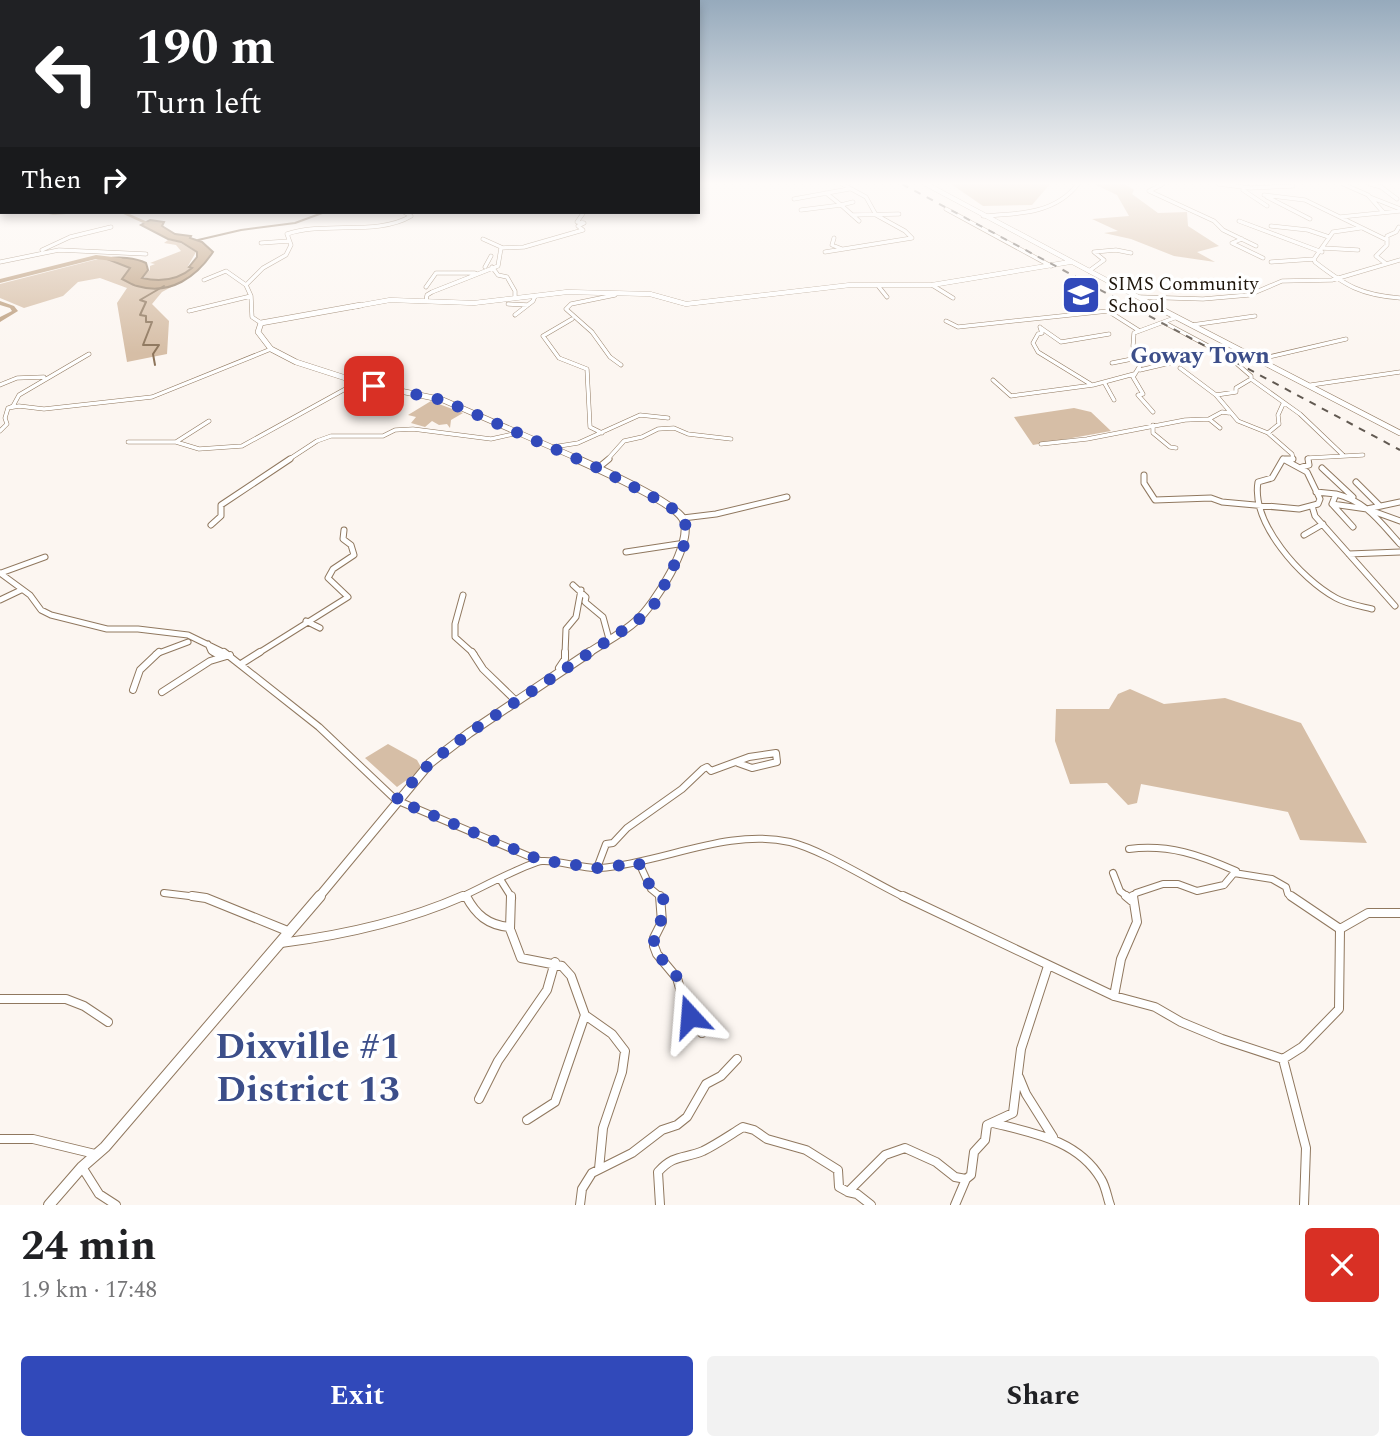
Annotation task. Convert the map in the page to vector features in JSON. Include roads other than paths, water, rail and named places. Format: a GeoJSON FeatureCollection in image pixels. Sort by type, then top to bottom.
{"type":"FeatureCollection","features":[{"type":"Feature","properties":{"kind":"main road"},"geometry":{"type":"LineString","coordinates":[[1029,240],[1400,433]]}},
{"type":"Feature","properties":{"kind":"main road"},"geometry":{"type":"LineString","coordinates":[[49,1205],[82,1167],[105,1147],[281,943],[396,800],[430,763],[516,701],[637,621],[652,608],[685,543],[687,534],[683,518],[668,505],[598,468],[443,400],[358,382],[296,362],[271,349],[258,332],[261,323],[369,303],[474,303],[535,296],[623,292],[650,294],[686,304],[838,286],[932,285],[1070,262]]}},
{"type":"Feature","properties":{"kind":"street"},"geometry":{"type":"LineString","coordinates":[[41,251],[63,240]]}},
{"type":"Feature","properties":{"kind":"street"},"geometry":{"type":"LineString","coordinates":[[261,243],[287,240]]}},
{"type":"Feature","properties":{"kind":"street"},"geometry":{"type":"LineString","coordinates":[[246,285],[263,268],[286,255],[291,245],[289,240]]}},
{"type":"Feature","properties":{"kind":"street"},"geometry":{"type":"LineString","coordinates":[[486,240],[504,248],[524,247],[548,240]]}},
{"type":"Feature","properties":{"kind":"street"},"geometry":{"type":"LineString","coordinates":[[833,240],[832,245],[844,249]]}},
{"type":"Feature","properties":{"kind":"street"},"geometry":{"type":"LineString","coordinates":[[825,252],[903,240]]}},
{"type":"Feature","properties":{"kind":"street"},"geometry":{"type":"LineString","coordinates":[[1004,240],[1051,266]]}},
{"type":"Feature","properties":{"kind":"street"},"geometry":{"type":"LineString","coordinates":[[1239,240],[1232,243],[1263,258]]}},
{"type":"Feature","properties":{"kind":"street"},"geometry":{"type":"LineString","coordinates":[[1244,240],[1256,246]]}},
{"type":"Feature","properties":{"kind":"street"},"geometry":{"type":"LineString","coordinates":[[1295,240],[1323,250],[1358,250]]}},
{"type":"Feature","properties":{"kind":"street"},"geometry":{"type":"LineString","coordinates":[[1271,262],[1314,259],[1323,250],[1326,240]]}},
{"type":"Feature","properties":{"kind":"street"},"geometry":{"type":"LineString","coordinates":[[1385,263],[1376,257],[1387,245],[1387,240]]}},
{"type":"Feature","properties":{"kind":"street"},"geometry":{"type":"LineString","coordinates":[[0,262],[41,251],[86,248],[94,252],[118,250],[123,251],[121,253],[146,254]]}},
{"type":"Feature","properties":{"kind":"street"},"geometry":{"type":"LineString","coordinates":[[485,267],[498,266],[501,248],[504,248]]}},
{"type":"Feature","properties":{"kind":"street"},"geometry":{"type":"LineString","coordinates":[[1089,271],[1104,260],[1094,252],[1116,250],[1131,253]]}},
{"type":"Feature","properties":{"kind":"street"},"geometry":{"type":"LineString","coordinates":[[426,301],[427,295],[441,286],[455,284],[477,273],[485,267],[491,256]]}},
{"type":"Feature","properties":{"kind":"street"},"geometry":{"type":"LineString","coordinates":[[1314,259],[1337,279],[1371,296],[1400,298]]}},
{"type":"Feature","properties":{"kind":"street"},"geometry":{"type":"LineString","coordinates":[[1140,297],[1233,297],[1254,294],[1282,281],[1337,279],[1400,260]]}},
{"type":"Feature","properties":{"kind":"street"},"geometry":{"type":"LineString","coordinates":[[491,267],[498,275],[507,277],[515,291],[517,298],[507,305],[528,305]]}},
{"type":"Feature","properties":{"kind":"street"},"geometry":{"type":"LineString","coordinates":[[204,281],[226,271],[246,285],[251,296],[252,317],[261,323]]}},
{"type":"Feature","properties":{"kind":"street"},"geometry":{"type":"LineString","coordinates":[[426,287],[436,273],[477,273]]}},
{"type":"Feature","properties":{"kind":"street"},"geometry":{"type":"LineString","coordinates":[[932,285],[953,299]]}},
{"type":"Feature","properties":{"kind":"street"},"geometry":{"type":"LineString","coordinates":[[878,287],[887,297]]}},
{"type":"Feature","properties":{"kind":"street"},"geometry":{"type":"LineString","coordinates":[[621,365],[611,360],[588,328],[572,319],[566,311],[567,306],[623,292]]}},
{"type":"Feature","properties":{"kind":"street"},"geometry":{"type":"LineString","coordinates":[[189,311],[251,296]]}},
{"type":"Feature","properties":{"kind":"street"},"geometry":{"type":"LineString","coordinates":[[515,315],[535,296]]}},
{"type":"Feature","properties":{"kind":"street"},"geometry":{"type":"LineString","coordinates":[[946,321],[958,327],[1108,311],[1138,330]]}},
{"type":"Feature","properties":{"kind":"street"},"geometry":{"type":"LineString","coordinates":[[1192,325],[1255,316]]}},
{"type":"Feature","properties":{"kind":"street"},"geometry":{"type":"LineString","coordinates":[[993,380],[1011,396],[1093,385],[1134,374],[1143,362],[1133,346],[1134,333],[1177,317]]}},
{"type":"Feature","properties":{"kind":"street"},"geometry":{"type":"LineString","coordinates":[[1038,318],[1042,333],[1038,334],[1033,344],[1038,352],[1093,385]]}},
{"type":"Feature","properties":{"kind":"street"},"geometry":{"type":"LineString","coordinates":[[572,319],[543,337],[559,358],[587,369],[590,427],[602,433]]}},
{"type":"Feature","properties":{"kind":"street"},"geometry":{"type":"LineString","coordinates":[[1164,323],[1231,358],[1251,379],[1273,392],[1283,404],[1310,421],[1345,456]]}},
{"type":"Feature","properties":{"kind":"street"},"geometry":{"type":"LineString","coordinates":[[1040,327],[1062,343],[1109,334]]}},
{"type":"Feature","properties":{"kind":"street"},"geometry":{"type":"LineString","coordinates":[[1260,359],[1346,339]]}},
{"type":"Feature","properties":{"kind":"street"},"geometry":{"type":"LineString","coordinates":[[8,408],[19,406],[44,409],[152,397],[271,349]]}},
{"type":"Feature","properties":{"kind":"street"},"geometry":{"type":"LineString","coordinates":[[0,431],[7,424],[3,416],[22,392],[89,354]]}},
{"type":"Feature","properties":{"kind":"street"},"geometry":{"type":"LineString","coordinates":[[1112,363],[1132,359],[1140,354]]}},
{"type":"Feature","properties":{"kind":"street"},"geometry":{"type":"LineString","coordinates":[[1140,370],[1170,363]]}},
{"type":"Feature","properties":{"kind":"street"},"geometry":{"type":"LineString","coordinates":[[1180,368],[1216,395],[1229,413],[1252,428],[1268,433],[1285,451],[1292,454],[1293,459],[1283,459]]}},
{"type":"Feature","properties":{"kind":"street"},"geometry":{"type":"LineString","coordinates":[[1311,385],[1400,372]]}},
{"type":"Feature","properties":{"kind":"street"},"geometry":{"type":"LineString","coordinates":[[1134,374],[1143,394],[1138,395],[1153,412]]}},
{"type":"Feature","properties":{"kind":"street"},"geometry":{"type":"LineString","coordinates":[[0,385],[18,378],[47,376]]}},
{"type":"Feature","properties":{"kind":"street"},"geometry":{"type":"LineString","coordinates":[[1216,395],[1236,392],[1236,388],[1251,379]]}},
{"type":"Feature","properties":{"kind":"street"},"geometry":{"type":"LineString","coordinates":[[128,442],[176,442],[199,449],[242,446],[358,382]]}},
{"type":"Feature","properties":{"kind":"street"},"geometry":{"type":"LineString","coordinates":[[1104,382],[1114,400]]}},
{"type":"Feature","properties":{"kind":"street"},"geometry":{"type":"LineString","coordinates":[[1268,433],[1279,425],[1278,415],[1283,404]]}},
{"type":"Feature","properties":{"kind":"street"},"geometry":{"type":"LineString","coordinates":[[1041,444],[1087,439],[1153,425],[1209,419],[1222,412],[1229,413]]}},
{"type":"Feature","properties":{"kind":"street"},"geometry":{"type":"LineString","coordinates":[[552,447],[578,443],[640,415],[668,418]]}},
{"type":"Feature","properties":{"kind":"street"},"geometry":{"type":"LineString","coordinates":[[1209,419],[1220,428]]}},
{"type":"Feature","properties":{"kind":"street"},"geometry":{"type":"LineString","coordinates":[[176,442],[209,421]]}},
{"type":"Feature","properties":{"kind":"street"},"geometry":{"type":"LineString","coordinates":[[1153,425],[1153,433],[1170,447],[1176,448]]}},
{"type":"Feature","properties":{"kind":"street"},"geometry":{"type":"LineString","coordinates":[[598,468],[615,453],[624,440],[642,437],[659,429],[678,428],[688,434],[731,439]]}},
{"type":"Feature","properties":{"kind":"street"},"geometry":{"type":"LineString","coordinates":[[211,525],[221,516],[221,505],[324,437],[356,434],[383,436],[395,430],[413,429],[491,439],[519,433]]}},
{"type":"Feature","properties":{"kind":"street"},"geometry":{"type":"LineString","coordinates":[[1302,467],[1309,465],[1308,458],[1363,455]]}},
{"type":"Feature","properties":{"kind":"street"},"geometry":{"type":"LineString","coordinates":[[1144,475],[1144,483],[1155,500],[1211,498],[1256,506],[1299,509],[1318,504],[1320,499],[1302,467],[1283,459]]}},
{"type":"Feature","properties":{"kind":"street"},"geometry":{"type":"LineString","coordinates":[[1283,459],[1272,478],[1258,482],[1256,506],[1280,549],[1322,590],[1340,600],[1372,609]]}},
{"type":"Feature","properties":{"kind":"street"},"geometry":{"type":"LineString","coordinates":[[1322,468],[1400,544]]}},
{"type":"Feature","properties":{"kind":"street"},"geometry":{"type":"LineString","coordinates":[[1356,482],[1380,506]]}},
{"type":"Feature","properties":{"kind":"street"},"geometry":{"type":"LineString","coordinates":[[1316,492],[1355,499]]}},
{"type":"Feature","properties":{"kind":"street"},"geometry":{"type":"LineString","coordinates":[[1332,504],[1336,494]]}},
{"type":"Feature","properties":{"kind":"street"},"geometry":{"type":"LineString","coordinates":[[683,518],[716,514],[787,497]]}},
{"type":"Feature","properties":{"kind":"street"},"geometry":{"type":"LineString","coordinates":[[1367,509],[1400,502]]}},
{"type":"Feature","properties":{"kind":"street"},"geometry":{"type":"LineString","coordinates":[[1233,509],[1243,503]]}},
{"type":"Feature","properties":{"kind":"street"},"geometry":{"type":"LineString","coordinates":[[1332,504],[1367,509],[1400,521]]}},
{"type":"Feature","properties":{"kind":"street"},"geometry":{"type":"LineString","coordinates":[[1332,504],[1353,527]]}},
{"type":"Feature","properties":{"kind":"street"},"geometry":{"type":"LineString","coordinates":[[1312,506],[1312,511],[1395,606]]}},
{"type":"Feature","properties":{"kind":"street"},"geometry":{"type":"LineString","coordinates":[[1304,534],[1323,524]]}},
{"type":"Feature","properties":{"kind":"street"},"geometry":{"type":"LineString","coordinates":[[241,664],[348,597],[328,578],[333,569],[354,555],[351,545],[343,539],[344,530]]}},
{"type":"Feature","properties":{"kind":"street"},"geometry":{"type":"LineString","coordinates":[[626,552],[685,543]]}},
{"type":"Feature","properties":{"kind":"street"},"geometry":{"type":"LineString","coordinates":[[1349,554],[1400,552]]}},
{"type":"Feature","properties":{"kind":"street"},"geometry":{"type":"LineString","coordinates":[[0,573],[45,557]]}},
{"type":"Feature","properties":{"kind":"street"},"geometry":{"type":"LineString","coordinates":[[0,573],[30,595],[41,610],[61,618],[107,629],[177,633],[230,655],[319,727],[396,800],[540,860],[597,868],[639,863],[718,845],[755,840],[790,842],[1114,996],[1155,1007],[1201,1030],[1283,1059]]}},
{"type":"Feature","properties":{"kind":"street"},"geometry":{"type":"LineString","coordinates":[[573,584],[586,597],[585,602],[603,614],[608,624],[610,639]]}},
{"type":"Feature","properties":{"kind":"street"},"geometry":{"type":"LineString","coordinates":[[0,600],[21,590]]}},
{"type":"Feature","properties":{"kind":"street"},"geometry":{"type":"LineString","coordinates":[[559,668],[565,659],[566,629],[576,617],[580,590]]}},
{"type":"Feature","properties":{"kind":"street"},"geometry":{"type":"LineString","coordinates":[[463,595],[464,601],[453,623],[455,637],[471,647],[485,671],[511,693],[516,701]]}},
{"type":"Feature","properties":{"kind":"street"},"geometry":{"type":"LineString","coordinates":[[306,621],[320,628]]}},
{"type":"Feature","properties":{"kind":"street"},"geometry":{"type":"LineString","coordinates":[[177,633],[188,642]]}},
{"type":"Feature","properties":{"kind":"street"},"geometry":{"type":"LineString","coordinates":[[133,690],[134,681],[154,652],[188,642],[205,643],[211,651],[222,657]]}},
{"type":"Feature","properties":{"kind":"street"},"geometry":{"type":"LineString","coordinates":[[163,692],[210,660],[230,655]]}},
{"type":"Feature","properties":{"kind":"street"},"geometry":{"type":"LineString","coordinates":[[597,868],[606,844],[613,843],[622,831],[684,788],[700,771],[707,767],[711,771],[749,757],[776,753],[778,762],[752,768],[738,763]]}},
{"type":"Feature","properties":{"kind":"street"},"geometry":{"type":"LineString","coordinates":[[1129,849],[1151,845],[1184,849],[1239,872],[1272,878],[1286,887],[1288,894],[1340,929]]}},
{"type":"Feature","properties":{"kind":"street"},"geometry":{"type":"LineString","coordinates":[[281,943],[323,938],[397,922],[466,895],[540,860]]}},
{"type":"Feature","properties":{"kind":"street"},"geometry":{"type":"LineString","coordinates":[[639,863],[651,889],[663,898],[662,922],[654,938],[657,954],[671,968],[685,1006],[702,1033]]}},
{"type":"Feature","properties":{"kind":"street"},"geometry":{"type":"LineString","coordinates":[[1132,901],[1136,892],[1158,885],[1171,883],[1198,891],[1224,885],[1229,876],[1239,872]]}},
{"type":"Feature","properties":{"kind":"street"},"geometry":{"type":"LineString","coordinates":[[1113,873],[1120,891],[1132,901],[1137,922],[1121,959],[1114,996]]}},
{"type":"Feature","properties":{"kind":"street"},"geometry":{"type":"LineString","coordinates":[[500,879],[512,898],[509,927],[519,944],[521,957],[530,963],[555,962],[561,966],[575,982],[581,1010],[596,1026],[614,1035],[625,1051],[620,1085],[610,1104],[599,1146],[599,1169]]}},
{"type":"Feature","properties":{"kind":"street"},"geometry":{"type":"LineString","coordinates":[[164,893],[206,898],[290,932]]}},
{"type":"Feature","properties":{"kind":"street"},"geometry":{"type":"LineString","coordinates":[[466,895],[475,914],[498,927],[509,927]]}},
{"type":"Feature","properties":{"kind":"street"},"geometry":{"type":"LineString","coordinates":[[1283,1059],[1302,1047],[1339,1009],[1340,929],[1355,916],[1376,911],[1400,913]]}},
{"type":"Feature","properties":{"kind":"street"},"geometry":{"type":"LineString","coordinates":[[479,1099],[498,1061],[547,990],[555,962]]}},
{"type":"Feature","properties":{"kind":"street"},"geometry":{"type":"LineString","coordinates":[[1048,966],[1021,1049],[1019,1077],[1026,1094],[1053,1137]]}},
{"type":"Feature","properties":{"kind":"street"},"geometry":{"type":"LineString","coordinates":[[0,999],[66,999],[84,1006],[108,1022]]}},
{"type":"Feature","properties":{"kind":"street"},"geometry":{"type":"LineString","coordinates":[[527,1119],[555,1102],[585,1015]]}},
{"type":"Feature","properties":{"kind":"street"},"geometry":{"type":"LineString","coordinates":[[580,1205],[582,1189],[592,1173],[632,1153],[662,1130],[677,1125],[687,1117],[706,1084],[721,1076],[737,1059]]}},
{"type":"Feature","properties":{"kind":"street"},"geometry":{"type":"LineString","coordinates":[[1283,1059],[1306,1148],[1304,1205]]}},
{"type":"Feature","properties":{"kind":"street"},"geometry":{"type":"LineString","coordinates":[[955,1205],[966,1179],[971,1175],[974,1152],[985,1140],[987,1125],[1013,1113],[1015,1083],[1019,1077]]}},
{"type":"Feature","properties":{"kind":"street"},"geometry":{"type":"LineString","coordinates":[[993,1123],[1053,1137],[1069,1145],[1092,1164],[1102,1181],[1110,1205]]}},
{"type":"Feature","properties":{"kind":"street"},"geometry":{"type":"LineString","coordinates":[[660,1205],[658,1172],[667,1161],[674,1156],[698,1153],[743,1127],[754,1130],[767,1139],[806,1150],[838,1170],[839,1187],[869,1200],[871,1205]]}},
{"type":"Feature","properties":{"kind":"street"},"geometry":{"type":"LineString","coordinates":[[0,1139],[33,1139],[98,1154],[105,1147]]}},
{"type":"Feature","properties":{"kind":"street"},"geometry":{"type":"LineString","coordinates":[[848,1192],[884,1154],[905,1148],[936,1162],[956,1177],[966,1179]]}},
{"type":"Feature","properties":{"kind":"street"},"geometry":{"type":"LineString","coordinates":[[82,1167],[99,1194],[116,1205]]}},
{"type":"Feature","properties":{"kind":"waterway"},"geometry":{"type":"LineString","coordinates":[[0,281],[96,257],[121,260]]}},
{"type":"Feature","properties":{"kind":"waterway"},"geometry":{"type":"LineString","coordinates":[[155,365],[153,354],[159,345],[143,345],[152,322],[146,322],[146,316],[140,315],[146,302],[140,300],[164,286]]}},
{"type":"Feature","properties":{"kind":"waterway"},"geometry":{"type":"LineString","coordinates":[[0,303],[12,307],[15,311],[0,320]]}},
{"type":"Feature","properties":{"kind":"railway"},"geometry":{"type":"LineString","coordinates":[[1007,240],[1400,450]]}},
{"type":"Feature","properties":{"kind":"place","name":"SIMS Community School"},"geometry":{"type":"Point","coordinates":[1081,295]}},
{"type":"Feature","properties":{"kind":"district","name":"Goway Town"},"geometry":{"type":"Point","coordinates":[1200,356]}},
{"type":"Feature","properties":{"kind":"district","name":"Dixville #1 District 13"},"geometry":{"type":"Point","coordinates":[308,1068]}}]}
